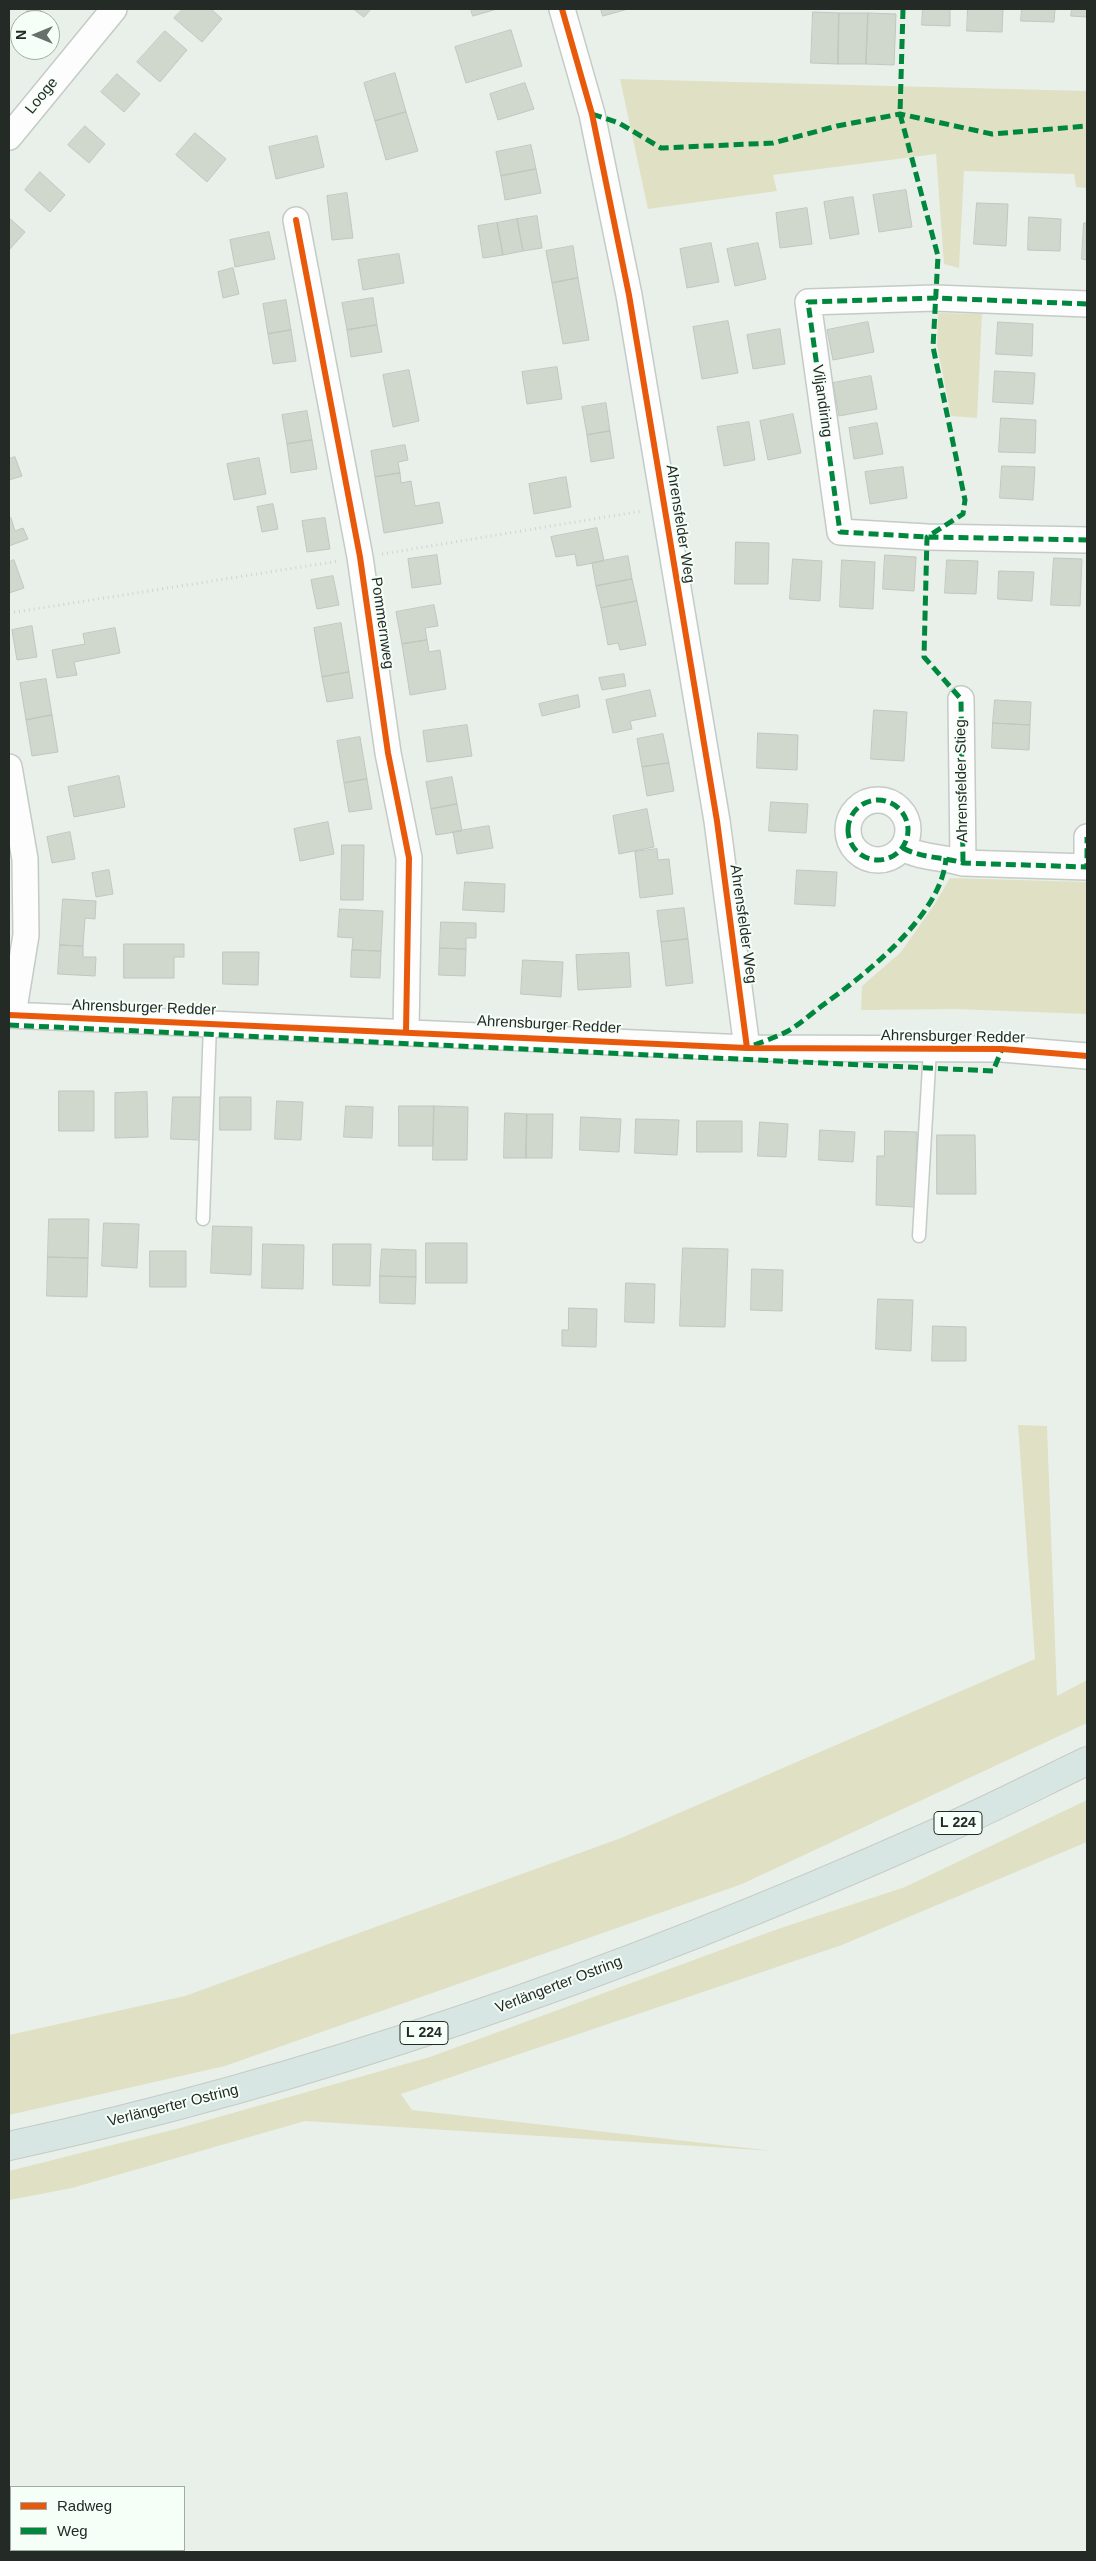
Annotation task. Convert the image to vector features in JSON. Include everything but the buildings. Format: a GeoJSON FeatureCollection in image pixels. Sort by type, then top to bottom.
{"type":"FeatureCollection","features":[{"type":"Feature","properties":{"kind":"main road","name":"Verlängerter Ostring"},"geometry":{"type":"LineString","coordinates":[[9,2146],[274,2080],[498,2009],[722,1923],[827,1880],[938,1832],[1087,1761]]}},
{"type":"Feature","properties":{"kind":"street","name":"Looge"},"geometry":{"type":"LineString","coordinates":[[9,137],[114,9]]}},
{"type":"Feature","properties":{"kind":"street","name":"Ahrensfelder Weg"},"geometry":{"type":"LineString","coordinates":[[562,9],[592,114],[620,248],[717,821],[748,1048]]}},
{"type":"Feature","properties":{"kind":"street","name":"Pommernweg"},"geometry":{"type":"LineString","coordinates":[[296,220],[360,558],[388,753],[409,858],[406,1032]]}},
{"type":"Feature","properties":{"kind":"street","name":"Viljandiring"},"geometry":{"type":"LineString","coordinates":[[1087,304],[935,298],[808,302],[840,532],[927,537],[1087,540]]}},
{"type":"Feature","properties":{"kind":"street","name":"Ahrensfelder Stieg"},"geometry":{"type":"LineString","coordinates":[[961,699],[963,863]]}},
{"type":"Feature","properties":{"kind":"street"},"geometry":{"type":"LineString","coordinates":[[9,767],[25,859],[26,935],[11,1015]]}},
{"type":"Feature","properties":{"kind":"street","name":"Ahrensfelder Stieg"},"geometry":{"type":"LineString","coordinates":[[903,848],[912,853],[946,858],[963,863],[1087,867],[1087,837]]}},
{"type":"Feature","properties":{"kind":"street","name":"Ahrensburger Redder"},"geometry":{"type":"LineString","coordinates":[[11,1015],[748,1048],[1002,1049],[1087,1056]]}},
{"type":"Feature","properties":{"kind":"lane"},"geometry":{"type":"LineString","coordinates":[[203,1219],[210,1024]]}},
{"type":"Feature","properties":{"kind":"lane"},"geometry":{"type":"LineString","coordinates":[[919,1236],[930,1049]]}},
{"type":"Feature","properties":{"kind":"path"},"geometry":{"type":"LineString","coordinates":[[9,613],[360,558],[665,507]]}},
{"type":"Feature","properties":{"kind":"green space"},"geometry":{"type":"Polygon","coordinates":[[[620,79],[1087,91],[1087,188],[1076,187],[1074,174],[964,171],[959,268],[944,264],[936,154],[773,175],[777,191],[648,209],[620,79]]]}},
{"type":"Feature","properties":{"kind":"green space"},"geometry":{"type":"Polygon","coordinates":[[[938,313],[982,314],[977,418],[951,416],[937,345],[938,313]]]}},
{"type":"Feature","properties":{"kind":"green space"},"geometry":{"type":"Polygon","coordinates":[[[950,878],[1087,882],[1087,1014],[954,1009],[861,1010],[862,986],[901,952],[934,905],[950,878]]]}},
{"type":"Feature","properties":{"kind":"green space"},"geometry":{"type":"Polygon","coordinates":[[[1018,1425],[1047,1426],[1057,1696],[1087,1680],[1087,1723],[742,1884],[225,2066],[9,2115],[9,2035],[185,1996],[621,1838],[1035,1659],[1018,1425]]]}},
{"type":"Feature","properties":{"kind":"green space"},"geometry":{"type":"Polygon","coordinates":[[[1087,1800],[1087,1842],[842,1945],[401,2094],[412,2110],[774,2151],[305,2121],[72,2188],[9,2200],[9,2171],[180,2128],[430,2057],[778,1929],[905,1887],[1087,1800]]]}},
{"type":"Feature","properties":{"kind":"marked path"},"geometry":{"type":"LineString","coordinates":[[903,9],[900,114],[938,256],[933,347],[965,500],[963,514],[927,537],[924,657],[961,699],[963,863]]}},
{"type":"Feature","properties":{"kind":"marked path"},"geometry":{"type":"LineString","coordinates":[[592,114],[619,123],[661,148],[773,143],[837,126],[900,114],[992,134],[1087,126]]}},
{"type":"Feature","properties":{"kind":"marked path"},"geometry":{"type":"LineString","coordinates":[[1087,304],[935,298],[808,302],[840,532],[927,537],[1087,540]]}},
{"type":"Feature","properties":{"kind":"marked path"},"geometry":{"type":"LineString","coordinates":[[872,800],[884,800],[895,805],[903,813],[908,824],[908,830],[906,842],[895,855],[884,860],[872,860],[861,855],[853,847],[848,836],[848,824],[853,813],[861,805],[872,800]]}},
{"type":"Feature","properties":{"kind":"marked path"},"geometry":{"type":"LineString","coordinates":[[903,848],[924,856],[963,863],[1087,867],[1087,837]]}},
{"type":"Feature","properties":{"kind":"marked path"},"geometry":{"type":"LineString","coordinates":[[754,1045],[782,1034],[800,1023],[880,960],[917,921],[931,901],[941,879],[946,858]]}},
{"type":"Feature","properties":{"kind":"marked path"},"geometry":{"type":"LineString","coordinates":[[9,1025],[993,1071],[1002,1049]]}},
{"type":"Feature","properties":{"kind":"cycle path"},"geometry":{"type":"LineString","coordinates":[[562,9],[592,114],[629,295],[717,821],[747,1048]]}},
{"type":"Feature","properties":{"kind":"cycle path"},"geometry":{"type":"LineString","coordinates":[[296,220],[360,557],[388,753],[409,858],[406,1032]]}},
{"type":"Feature","properties":{"kind":"cycle path"},"geometry":{"type":"LineString","coordinates":[[9,1015],[747,1048],[1002,1049],[1087,1056]]}}]}
